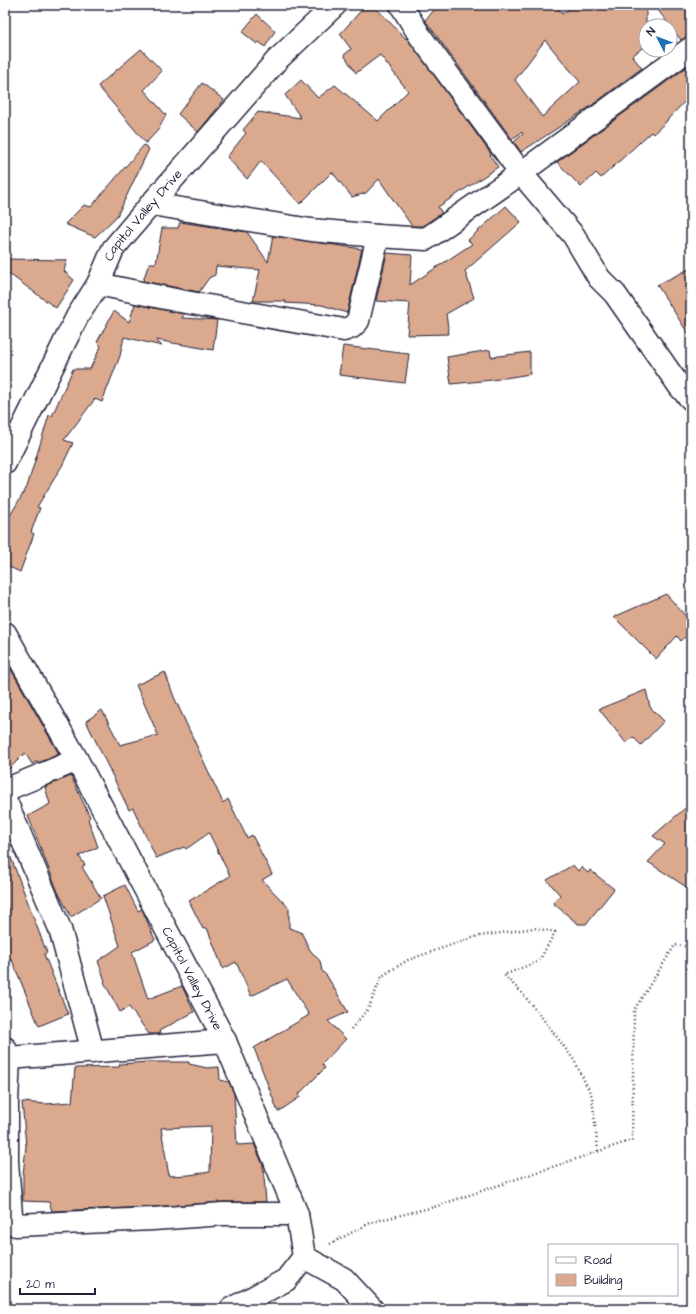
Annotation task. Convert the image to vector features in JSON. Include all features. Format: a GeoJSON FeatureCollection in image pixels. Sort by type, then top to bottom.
{"type":"FeatureCollection","features":[{"type":"Feature","properties":{"kind":"street","name":"Capitol Valley Drive"},"geometry":{"type":"LineString","coordinates":[[5,463],[10,441],[77,316],[98,284],[113,249],[277,60],[335,5]]}},
{"type":"Feature","properties":{"kind":"street"},"geometry":{"type":"LineString","coordinates":[[401,5],[420,36],[521,173],[574,236],[599,278],[615,294],[680,388],[691,399]]}},
{"type":"Feature","properties":{"kind":"street"},"geometry":{"type":"LineString","coordinates":[[151,204],[311,230],[426,239],[521,173],[691,48]]}},
{"type":"Feature","properties":{"kind":"street"},"geometry":{"type":"LineString","coordinates":[[98,284],[180,301],[344,330],[352,327],[358,321],[378,236]]}},
{"type":"Feature","properties":{"kind":"street","name":"Capitol Valley Drive"},"geometry":{"type":"LineString","coordinates":[[5,633],[77,760],[225,1041],[297,1214],[304,1257]]}},
{"type":"Feature","properties":{"kind":"street"},"geometry":{"type":"LineString","coordinates":[[5,790],[77,760]]}},
{"type":"Feature","properties":{"kind":"street"},"geometry":{"type":"LineString","coordinates":[[5,800],[60,929],[93,1052]]}},
{"type":"Feature","properties":{"kind":"street"},"geometry":{"type":"LineString","coordinates":[[225,1041],[93,1052],[6,1052],[7,1161],[11,1215],[16,1225],[154,1219],[223,1214],[297,1214]]}},
{"type":"Feature","properties":{"kind":"street"},"geometry":{"type":"LineString","coordinates":[[231,1309],[286,1280],[304,1257],[344,1279],[372,1309]]}},
{"type":"Feature","properties":{"kind":"path"},"geometry":{"type":"LineString","coordinates":[[351,1029],[368,1009],[382,976],[408,960],[474,937],[534,928],[555,932],[539,962],[504,974],[547,1024],[574,1060],[592,1096],[598,1151]]}},
{"type":"Feature","properties":{"kind":"path"},"geometry":{"type":"LineString","coordinates":[[304,1257],[372,1222],[434,1207],[632,1140],[634,1010],[675,945],[691,948]]}},
{"type":"Feature","properties":{"kind":"building"},"geometry":{"type":"Polygon","coordinates":[[[366,5],[373,5],[406,39],[407,38],[491,154],[490,155],[498,167],[438,207],[442,213],[422,226],[412,226],[379,179],[366,193],[352,197],[332,172],[300,204],[261,161],[247,179],[227,157],[246,133],[243,130],[258,112],[301,118],[285,95],[301,80],[318,98],[335,85],[378,121],[408,91],[380,55],[356,73],[344,55],[351,49],[340,34],[366,5]]]}},
{"type":"Feature","properties":{"kind":"building"},"geometry":{"type":"Polygon","coordinates":[[[439,5],[556,5],[562,14],[575,5],[646,5],[646,18],[638,18],[638,51],[632,56],[642,68],[591,106],[521,152],[514,142],[523,134],[522,132],[512,139],[425,20],[439,5]],[[545,40],[515,80],[542,117],[580,82],[545,40]]]}},
{"type":"Feature","properties":{"kind":"building"},"geometry":{"type":"Polygon","coordinates":[[[654,5],[691,5],[691,36],[681,40],[678,36],[678,18],[664,18],[654,5]]]}},
{"type":"Feature","properties":{"kind":"building"},"geometry":{"type":"Polygon","coordinates":[[[257,14],[275,31],[265,47],[259,42],[257,44],[242,32],[257,14]]]}},
{"type":"Feature","properties":{"kind":"building"},"geometry":{"type":"Polygon","coordinates":[[[141,49],[162,71],[144,90],[166,115],[158,130],[146,143],[98,86],[141,49]]]}},
{"type":"Feature","properties":{"kind":"building"},"geometry":{"type":"Polygon","coordinates":[[[691,64],[691,95],[653,134],[651,132],[601,178],[596,173],[581,187],[557,162],[691,64]]]}},
{"type":"Feature","properties":{"kind":"building"},"geometry":{"type":"Polygon","coordinates":[[[202,83],[224,100],[198,132],[178,114],[202,83]]]}},
{"type":"Feature","properties":{"kind":"building"},"geometry":{"type":"Polygon","coordinates":[[[144,145],[149,149],[117,216],[95,237],[65,224],[84,205],[91,207],[144,145]]]}},
{"type":"Feature","properties":{"kind":"building"},"geometry":{"type":"Polygon","coordinates":[[[506,206],[521,222],[465,271],[474,298],[446,314],[449,334],[407,335],[410,303],[376,301],[387,253],[412,255],[410,285],[472,244],[468,240],[506,206]]]}},
{"type":"Feature","properties":{"kind":"building"},"geometry":{"type":"Polygon","coordinates":[[[180,222],[247,232],[268,262],[273,236],[362,249],[347,313],[322,305],[285,303],[286,301],[253,301],[260,270],[216,266],[215,275],[209,278],[199,292],[143,281],[149,263],[156,263],[162,228],[178,228],[180,222]]]}},
{"type":"Feature","properties":{"kind":"building"},"geometry":{"type":"Polygon","coordinates":[[[5,259],[67,260],[64,271],[74,280],[56,308],[5,271],[5,259]]]}},
{"type":"Feature","properties":{"kind":"building"},"geometry":{"type":"Polygon","coordinates":[[[691,268],[691,338],[657,285],[691,268]]]}},
{"type":"Feature","properties":{"kind":"building"},"geometry":{"type":"Polygon","coordinates":[[[135,304],[184,314],[182,318],[217,320],[213,350],[156,340],[162,346],[124,337],[120,356],[102,402],[95,399],[64,440],[73,443],[62,466],[37,507],[40,508],[31,532],[34,534],[20,572],[5,565],[5,524],[27,487],[49,415],[52,416],[73,369],[90,369],[101,346],[97,342],[114,311],[129,322],[135,304]]]}},
{"type":"Feature","properties":{"kind":"building"},"geometry":{"type":"Polygon","coordinates":[[[343,346],[409,354],[405,383],[339,375],[343,346]]]}},
{"type":"Feature","properties":{"kind":"building"},"geometry":{"type":"Polygon","coordinates":[[[490,350],[491,357],[530,352],[530,374],[451,384],[447,357],[490,350]]]}},
{"type":"Feature","properties":{"kind":"building"},"geometry":{"type":"Polygon","coordinates":[[[666,594],[691,622],[691,631],[681,641],[677,636],[656,659],[614,617],[666,594]]]}},
{"type":"Feature","properties":{"kind":"building"},"geometry":{"type":"Polygon","coordinates":[[[5,659],[59,754],[32,764],[25,753],[5,773],[5,659]]]}},
{"type":"Feature","properties":{"kind":"building"},"geometry":{"type":"Polygon","coordinates":[[[165,672],[174,697],[223,803],[228,799],[247,838],[252,835],[272,874],[262,880],[289,908],[289,928],[301,932],[310,950],[320,961],[322,971],[327,976],[348,1012],[328,1021],[346,1039],[322,1064],[325,1068],[299,1094],[300,1097],[278,1112],[254,1048],[309,1015],[287,979],[251,996],[236,962],[223,969],[207,928],[203,929],[189,901],[230,876],[209,833],[186,849],[184,847],[156,858],[133,808],[129,810],[86,721],[102,710],[120,745],[158,735],[136,685],[165,672]]]}},
{"type":"Feature","properties":{"kind":"building"},"geometry":{"type":"Polygon","coordinates":[[[646,690],[650,707],[664,721],[641,745],[633,737],[626,743],[599,709],[646,690]]]}},
{"type":"Feature","properties":{"kind":"building"},"geometry":{"type":"Polygon","coordinates":[[[71,776],[90,817],[88,819],[98,847],[79,856],[85,865],[82,867],[101,898],[71,917],[58,892],[28,816],[50,804],[45,787],[71,776]]]}},
{"type":"Feature","properties":{"kind":"building"},"geometry":{"type":"Polygon","coordinates":[[[691,803],[691,890],[648,862],[665,844],[653,836],[691,803]]]}},
{"type":"Feature","properties":{"kind":"building"},"geometry":{"type":"Polygon","coordinates":[[[5,847],[7,847],[47,953],[44,954],[68,1014],[39,1026],[12,960],[5,961],[5,847]]]}},
{"type":"Feature","properties":{"kind":"building"},"geometry":{"type":"Polygon","coordinates":[[[573,865],[578,871],[581,867],[588,873],[590,870],[614,889],[586,924],[578,924],[553,903],[560,895],[547,880],[573,865]]]}},
{"type":"Feature","properties":{"kind":"building"},"geometry":{"type":"Polygon","coordinates":[[[125,885],[138,911],[142,909],[155,940],[132,952],[148,999],[182,986],[194,1012],[159,1031],[160,1034],[149,1034],[129,1007],[120,1012],[104,982],[105,981],[98,961],[120,946],[103,896],[125,885]]]}},
{"type":"Feature","properties":{"kind":"building"},"geometry":{"type":"Polygon","coordinates":[[[189,1062],[189,1064],[207,1068],[219,1067],[220,1080],[229,1082],[234,1094],[237,1145],[254,1144],[263,1165],[266,1202],[222,1202],[152,1207],[52,1211],[49,1202],[23,1201],[23,1176],[26,1146],[22,1102],[46,1104],[72,1102],[75,1068],[119,1067],[120,1064],[189,1062]],[[211,1126],[161,1128],[169,1176],[210,1172],[211,1126]]]}}]}
